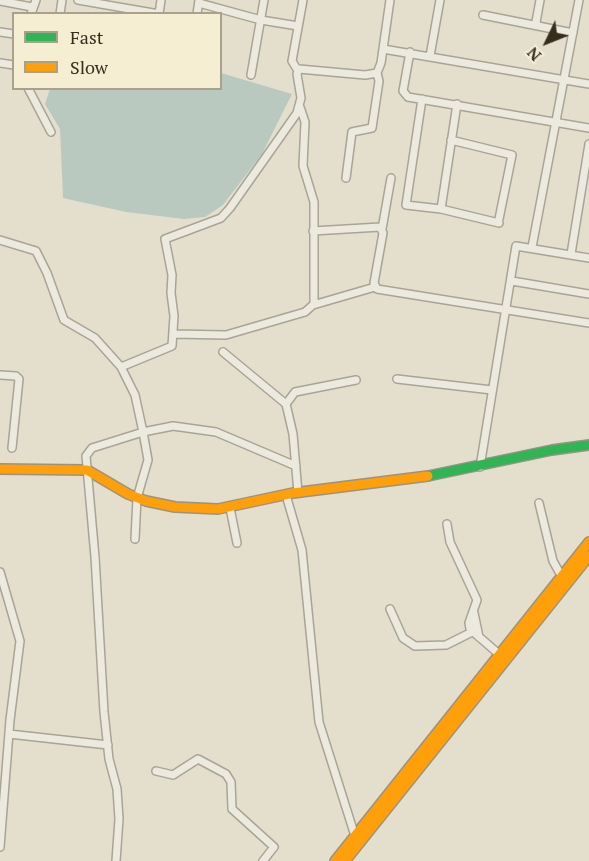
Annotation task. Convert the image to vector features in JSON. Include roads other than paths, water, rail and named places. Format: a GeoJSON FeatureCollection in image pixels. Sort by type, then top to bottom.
{"type":"FeatureCollection","features":[{"type":"Feature","properties":{"kind":"street"},"geometry":{"type":"LineString","coordinates":[[78,0],[122,3],[152,12]]}},
{"type":"Feature","properties":{"kind":"street"},"geometry":{"type":"LineString","coordinates":[[251,75],[264,0]]}},
{"type":"Feature","properties":{"kind":"street"},"geometry":{"type":"LineString","coordinates":[[303,0],[292,61],[298,71],[301,92],[300,107],[305,122],[303,166],[314,202],[313,305]]}},
{"type":"Feature","properties":{"kind":"street"},"geometry":{"type":"LineString","coordinates":[[346,178],[352,132],[372,128],[379,81],[377,73],[383,49],[388,0]]}},
{"type":"Feature","properties":{"kind":"street"},"geometry":{"type":"LineString","coordinates":[[430,56],[440,0]]}},
{"type":"Feature","properties":{"kind":"street"},"geometry":{"type":"LineString","coordinates":[[538,26],[536,21],[540,0]]}},
{"type":"Feature","properties":{"kind":"street"},"geometry":{"type":"LineString","coordinates":[[532,247],[579,0]]}},
{"type":"Feature","properties":{"kind":"street"},"geometry":{"type":"LineString","coordinates":[[0,1],[33,7]]}},
{"type":"Feature","properties":{"kind":"street"},"geometry":{"type":"LineString","coordinates":[[199,2],[261,20],[298,26]]}},
{"type":"Feature","properties":{"kind":"street"},"geometry":{"type":"LineString","coordinates":[[483,15],[573,33]]}},
{"type":"Feature","properties":{"kind":"street"},"geometry":{"type":"LineString","coordinates":[[383,49],[589,84]]}},
{"type":"Feature","properties":{"kind":"street"},"geometry":{"type":"LineString","coordinates":[[410,52],[404,94],[589,128]]}},
{"type":"Feature","properties":{"kind":"street"},"geometry":{"type":"LineString","coordinates":[[298,71],[305,68],[358,74],[377,73]]}},
{"type":"Feature","properties":{"kind":"street"},"geometry":{"type":"LineString","coordinates":[[29,90],[51,132]]}},
{"type":"Feature","properties":{"kind":"street"},"geometry":{"type":"LineString","coordinates":[[422,99],[406,205],[441,209],[499,221],[512,155],[452,140]]}},
{"type":"Feature","properties":{"kind":"street"},"geometry":{"type":"LineString","coordinates":[[441,209],[457,104]]}},
{"type":"Feature","properties":{"kind":"street"},"geometry":{"type":"LineString","coordinates":[[121,367],[170,348],[172,274],[165,239],[226,214],[261,168],[300,107]]}},
{"type":"Feature","properties":{"kind":"street"},"geometry":{"type":"LineString","coordinates":[[571,254],[589,144]]}},
{"type":"Feature","properties":{"kind":"street"},"geometry":{"type":"LineString","coordinates":[[375,287],[391,178]]}},
{"type":"Feature","properties":{"kind":"street"},"geometry":{"type":"LineString","coordinates":[[313,231],[376,226],[382,229]]}},
{"type":"Feature","properties":{"kind":"street"},"geometry":{"type":"LineString","coordinates":[[0,240],[36,251],[47,273],[64,320],[95,338],[121,367],[135,395],[148,460],[137,498],[135,539]]}},
{"type":"Feature","properties":{"kind":"street"},"geometry":{"type":"LineString","coordinates":[[480,467],[516,246],[589,258]]}},
{"type":"Feature","properties":{"kind":"street"},"geometry":{"type":"LineString","coordinates":[[512,281],[589,294]]}},
{"type":"Feature","properties":{"kind":"street"},"geometry":{"type":"LineString","coordinates":[[172,334],[221,336],[305,312],[313,305],[375,287],[506,311],[589,323]]}},
{"type":"Feature","properties":{"kind":"street"},"geometry":{"type":"LineString","coordinates":[[223,352],[286,404],[293,434],[298,493]]}},
{"type":"Feature","properties":{"kind":"street"},"geometry":{"type":"LineString","coordinates":[[0,375],[16,376],[19,379],[12,448]]}},
{"type":"Feature","properties":{"kind":"street"},"geometry":{"type":"LineString","coordinates":[[397,379],[492,390]]}},
{"type":"Feature","properties":{"kind":"street"},"geometry":{"type":"LineString","coordinates":[[286,404],[295,392],[356,380]]}},
{"type":"Feature","properties":{"kind":"street"},"geometry":{"type":"LineString","coordinates":[[116,861],[118,805],[108,745],[86,456],[90,450],[143,432],[173,426],[216,432],[296,466]]}},
{"type":"Feature","properties":{"kind":"street"},"geometry":{"type":"LineString","coordinates":[[0,469],[87,470],[137,498],[175,507],[230,508],[286,495],[378,484],[480,467],[552,450],[589,445]]}},
{"type":"Feature","properties":{"kind":"street"},"geometry":{"type":"LineString","coordinates":[[286,495],[302,550],[318,717],[355,836]]}},
{"type":"Feature","properties":{"kind":"street"},"geometry":{"type":"LineString","coordinates":[[539,502],[553,561],[562,577]]}},
{"type":"Feature","properties":{"kind":"street"},"geometry":{"type":"LineString","coordinates":[[230,508],[237,543]]}},
{"type":"Feature","properties":{"kind":"street"},"geometry":{"type":"LineString","coordinates":[[447,524],[451,545],[475,594],[480,639]]}},
{"type":"Feature","properties":{"kind":"street"},"geometry":{"type":"LineString","coordinates":[[348,857],[355,836],[589,542]]}},
{"type":"Feature","properties":{"kind":"street"},"geometry":{"type":"LineString","coordinates":[[335,861],[348,857],[589,556]]}},
{"type":"Feature","properties":{"kind":"street"},"geometry":{"type":"LineString","coordinates":[[0,572],[20,641],[9,734],[0,847]]}},
{"type":"Feature","properties":{"kind":"street"},"geometry":{"type":"LineString","coordinates":[[475,608],[469,623],[472,632],[500,655]]}},
{"type":"Feature","properties":{"kind":"street"},"geometry":{"type":"LineString","coordinates":[[390,609],[403,638],[415,646],[444,645],[472,632]]}},
{"type":"Feature","properties":{"kind":"street"},"geometry":{"type":"LineString","coordinates":[[9,734],[108,745]]}},
{"type":"Feature","properties":{"kind":"street"},"geometry":{"type":"LineString","coordinates":[[156,771],[173,775],[198,759],[226,774],[231,782],[231,805],[234,811],[274,847],[263,861]]}}]}
